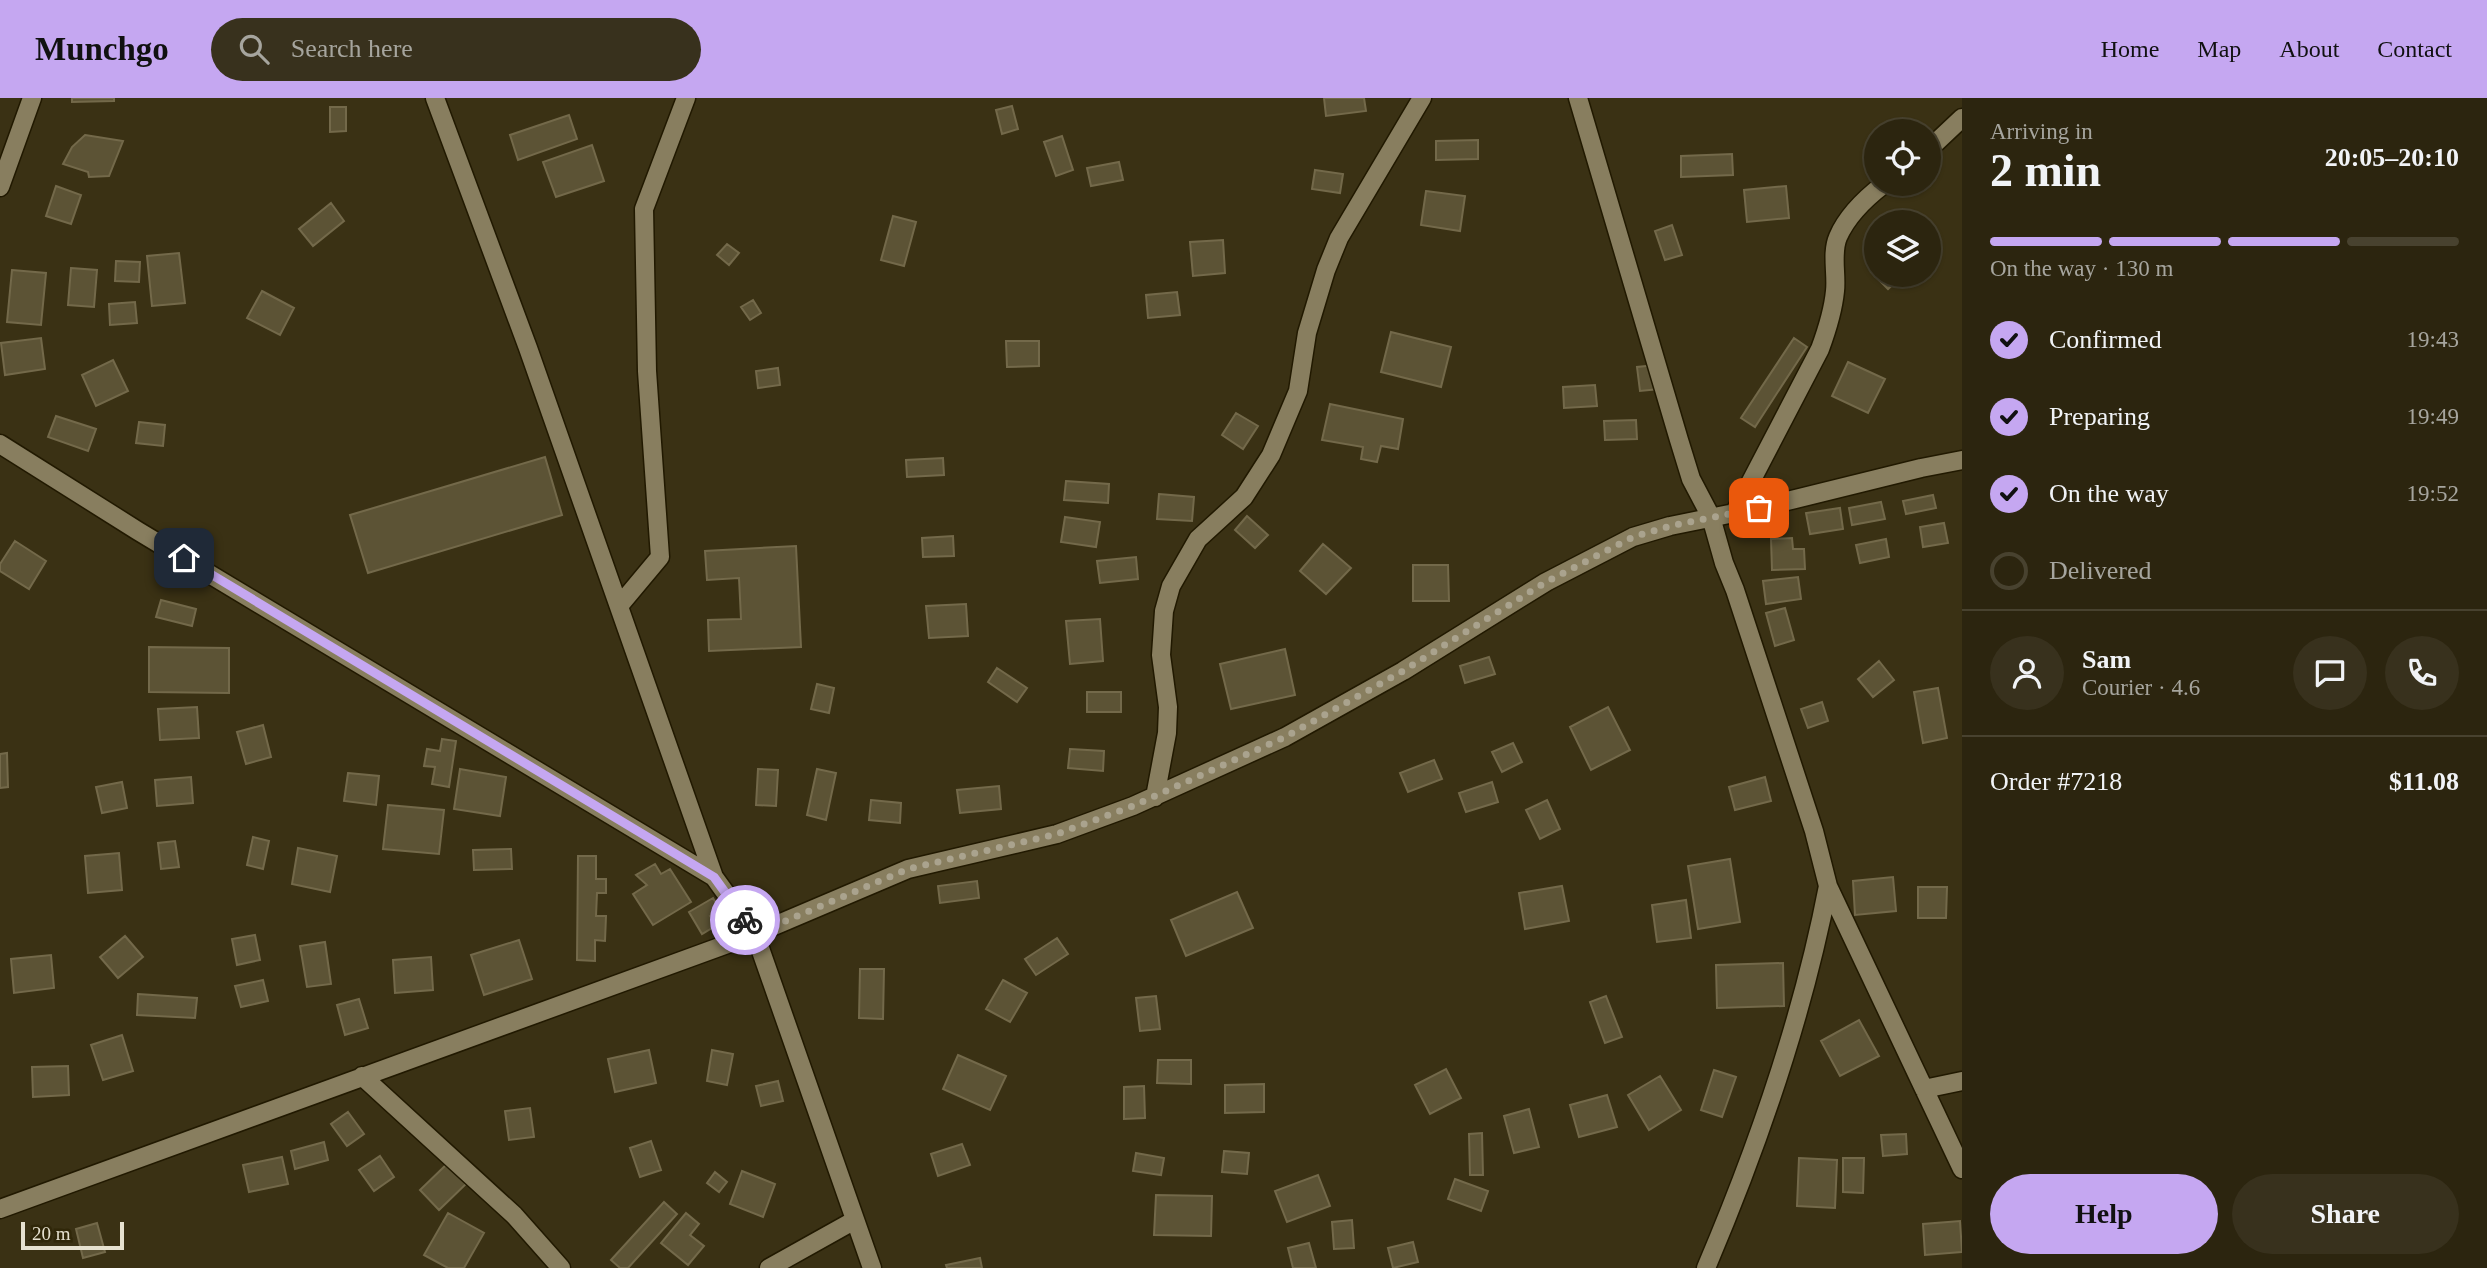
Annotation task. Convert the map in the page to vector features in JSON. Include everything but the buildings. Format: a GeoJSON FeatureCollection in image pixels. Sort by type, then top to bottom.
{"type":"FeatureCollection","features":[{"type":"Feature","properties":{"kind":"street"},"geometry":{"type":"LineString","coordinates":[[0,187],[32,98]]}},
{"type":"Feature","properties":{"kind":"street"},"geometry":{"type":"LineString","coordinates":[[435,98],[528,348],[714,877],[755,934],[872,1268]]}},
{"type":"Feature","properties":{"kind":"street"},"geometry":{"type":"LineString","coordinates":[[619,606],[660,557],[647,371],[644,209],[686,98]]}},
{"type":"Feature","properties":{"kind":"street"},"geometry":{"type":"LineString","coordinates":[[1155,797],[1167,733],[1168,707],[1161,655],[1164,611],[1171,586],[1198,540],[1244,497],[1271,455],[1297,391],[1307,333],[1326,270],[1339,238],[1422,98]]}},
{"type":"Feature","properties":{"kind":"street"},"geometry":{"type":"LineString","coordinates":[[1578,98],[1691,478],[1711,517],[1814,831],[1828,886],[1962,1169]]}},
{"type":"Feature","properties":{"kind":"street"},"geometry":{"type":"LineString","coordinates":[[1941,138],[1962,118]]}},
{"type":"Feature","properties":{"kind":"street"},"geometry":{"type":"LineString","coordinates":[[1735,513],[1820,349],[1830,323],[1836,290],[1837,238],[1868,196]]}},
{"type":"Feature","properties":{"kind":"street"},"geometry":{"type":"LineString","coordinates":[[0,444],[138,531],[714,877]]}},
{"type":"Feature","properties":{"kind":"street"},"geometry":{"type":"LineString","coordinates":[[0,1209],[755,934],[908,869],[1057,834],[1155,797],[1285,737],[1403,671],[1546,582],[1633,537],[1670,526],[1962,460]]}},
{"type":"Feature","properties":{"kind":"street"},"geometry":{"type":"LineString","coordinates":[[1706,1268],[1764,1122],[1816,947],[1828,886]]}},
{"type":"Feature","properties":{"kind":"street"},"geometry":{"type":"LineString","coordinates":[[362,1076],[514,1215],[561,1268]]}},
{"type":"Feature","properties":{"kind":"street"},"geometry":{"type":"LineString","coordinates":[[1924,1089],[1962,1081]]}},
{"type":"Feature","properties":{"kind":"street"},"geometry":{"type":"LineString","coordinates":[[769,1268],[855,1220]]}},
{"type":"Feature","properties":{"kind":"way so far"},"geometry":{"type":"LineString","coordinates":[[745,920],[755,934],[908,869],[1057,834],[1133,806],[1285,737],[1403,671],[1546,582],[1633,537],[1670,526],[1759,508]]}},
{"type":"Feature","properties":{"kind":"route"},"geometry":{"type":"LineString","coordinates":[[184,558],[714,877],[745,920]]}}]}
